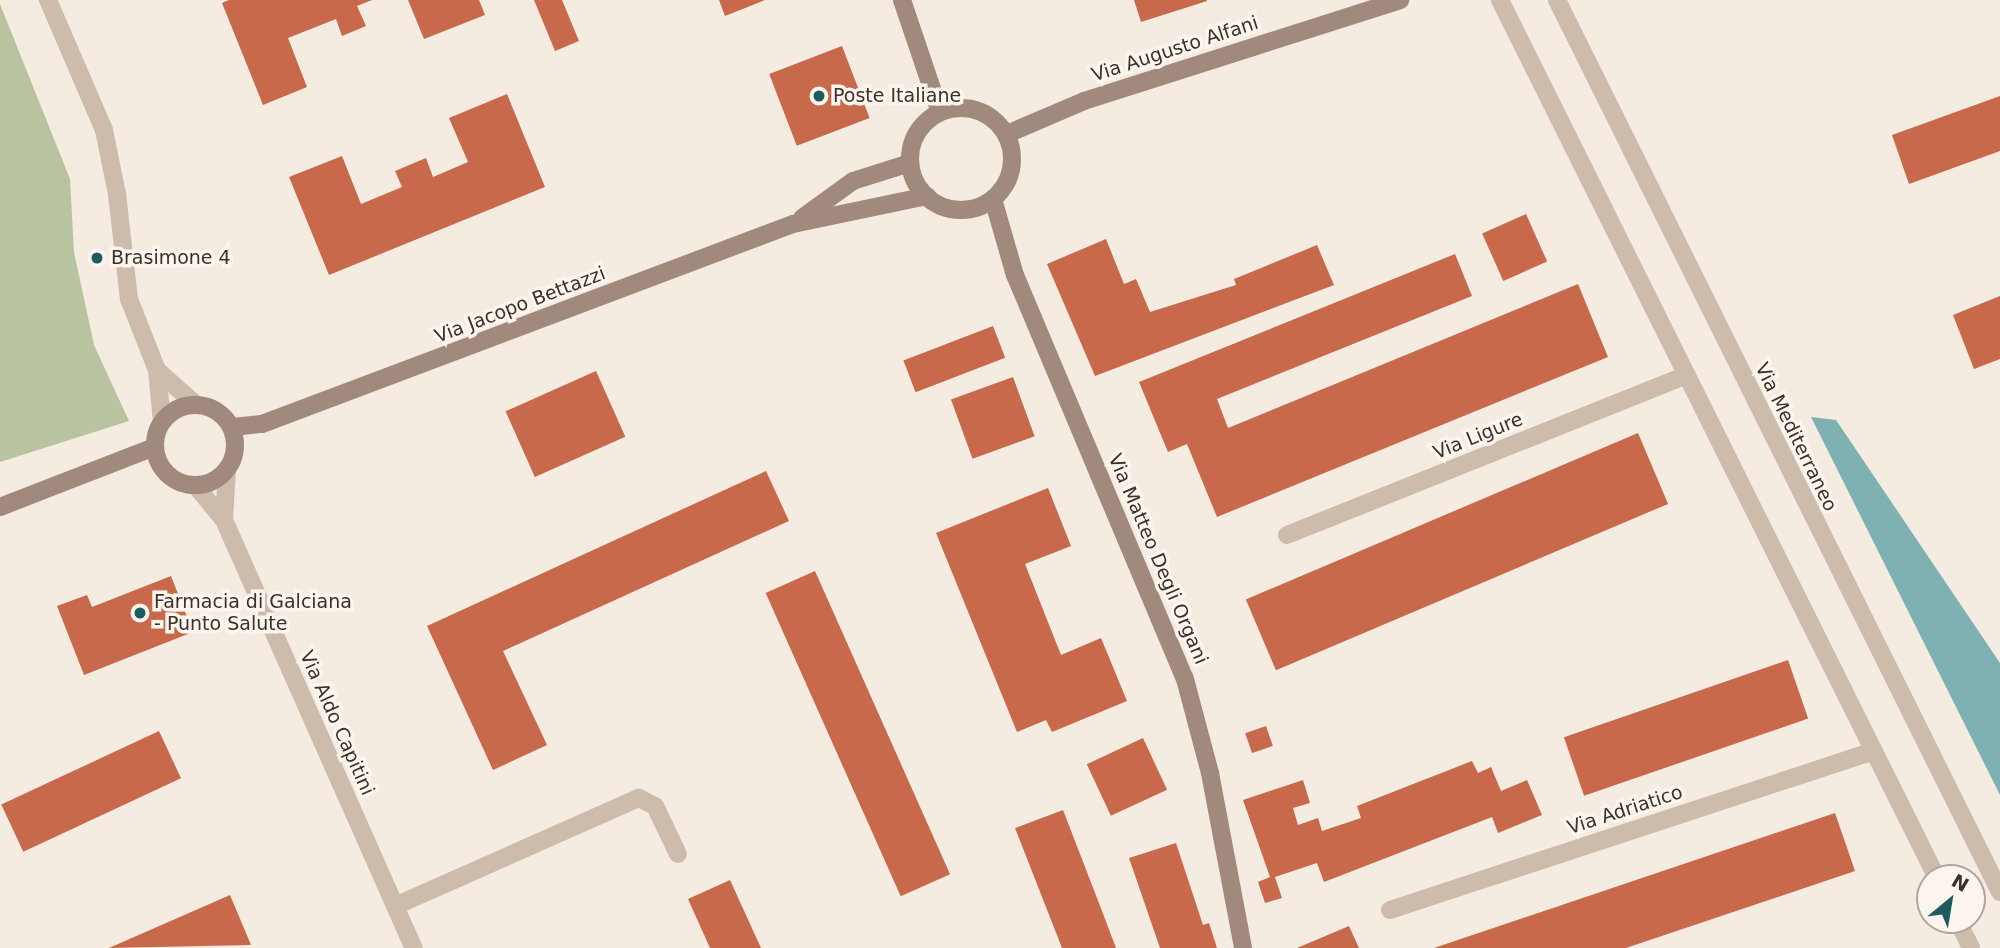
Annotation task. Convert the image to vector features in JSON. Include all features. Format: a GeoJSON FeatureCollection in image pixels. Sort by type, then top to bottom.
{"type":"FeatureCollection","features":[{"type":"Feature","properties":{"kind":"street"},"geometry":{"type":"LineString","coordinates":[[48,0],[104,130],[117,194],[129,299],[157,370],[162,422],[155,447],[161,466],[176,480],[195,485],[218,478],[227,470]]}},
{"type":"Feature","properties":{"kind":"street"},"geometry":{"type":"LineString","coordinates":[[902,0],[940,112]]}},
{"type":"Feature","properties":{"kind":"street","name":"Via Augusto Alfani"},"geometry":{"type":"LineString","coordinates":[[1007,134],[1084,101],[1400,0]]}},
{"type":"Feature","properties":{"kind":"street"},"geometry":{"type":"LineString","coordinates":[[1500,0],[1930,864]]}},
{"type":"Feature","properties":{"kind":"street","name":"Via Mediterraneo"},"geometry":{"type":"LineString","coordinates":[[1557,0],[2000,892]]}},
{"type":"Feature","properties":{"kind":"street"},"geometry":{"type":"LineString","coordinates":[[970,108],[997,122],[1007,134],[1011,169],[993,200],[966,210],[945,207],[927,197],[910,163],[917,132],[940,112],[970,108]]}},
{"type":"Feature","properties":{"kind":"street","name":"Via Jacopo Bettazzi"},"geometry":{"type":"LineString","coordinates":[[793,224],[853,181],[910,163]]}},
{"type":"Feature","properties":{"kind":"street","name":"Via Jacopo Bettazzi"},"geometry":{"type":"LineString","coordinates":[[232,427],[262,424],[793,224],[927,197]]}},
{"type":"Feature","properties":{"kind":"street","name":"Via Matteo Degli Organi"},"geometry":{"type":"LineString","coordinates":[[993,200],[1015,275],[1185,679],[1210,773],[1243,948]]}},
{"type":"Feature","properties":{"kind":"street"},"geometry":{"type":"LineString","coordinates":[[157,370],[195,404]]}},
{"type":"Feature","properties":{"kind":"street","name":"Via Ligure"},"geometry":{"type":"LineString","coordinates":[[1287,535],[1685,376]]}},
{"type":"Feature","properties":{"kind":"street"},"geometry":{"type":"LineString","coordinates":[[162,422],[182,406],[195,404],[217,410],[232,427],[236,448]]}},
{"type":"Feature","properties":{"kind":"street","name":"Via Jacopo Bettazzi"},"geometry":{"type":"LineString","coordinates":[[227,470],[236,448],[262,424]]}},
{"type":"Feature","properties":{"kind":"street"},"geometry":{"type":"LineString","coordinates":[[0,508],[126,462],[155,447]]}},
{"type":"Feature","properties":{"kind":"street"},"geometry":{"type":"LineString","coordinates":[[126,462],[161,466]]}},
{"type":"Feature","properties":{"kind":"street","name":"Via Aldo Capitini"},"geometry":{"type":"LineString","coordinates":[[224,520],[227,470]]}},
{"type":"Feature","properties":{"kind":"street","name":"Via Aldo Capitini"},"geometry":{"type":"LineString","coordinates":[[195,485],[224,520],[414,948]]}},
{"type":"Feature","properties":{"kind":"street","name":"Via Adriatico"},"geometry":{"type":"LineString","coordinates":[[1390,910],[1874,751]]}},
{"type":"Feature","properties":{"kind":"street"},"geometry":{"type":"LineString","coordinates":[[395,905],[639,798],[655,806],[678,854]]}},
{"type":"Feature","properties":{"kind":"green space"},"geometry":{"type":"Polygon","coordinates":[[[0,4],[70,179],[74,252],[94,345],[129,421],[0,462],[0,4]]]}},
{"type":"Feature","properties":{"kind":"water"},"geometry":{"type":"Polygon","coordinates":[[[1811,417],[1836,420],[2000,663],[2000,795],[1811,417]]]}},
{"type":"Feature","properties":{"kind":"building"},"geometry":{"type":"Polygon","coordinates":[[[229,0],[372,0],[357,6],[366,26],[342,36],[336,19],[288,38],[307,87],[263,105],[222,3],[229,0]]]}},
{"type":"Feature","properties":{"kind":"building"},"geometry":{"type":"Polygon","coordinates":[[[408,0],[479,0],[485,15],[424,39],[408,0]]]}},
{"type":"Feature","properties":{"kind":"building"},"geometry":{"type":"Polygon","coordinates":[[[534,0],[562,0],[579,41],[555,51],[534,0]]]}},
{"type":"Feature","properties":{"kind":"building"},"geometry":{"type":"Polygon","coordinates":[[[719,0],[765,0],[725,16],[719,0]]]}},
{"type":"Feature","properties":{"kind":"building"},"geometry":{"type":"Polygon","coordinates":[[[1134,0],[1207,0],[1207,1],[1141,22],[1134,0]]]}},
{"type":"Feature","properties":{"kind":"building","name":"Poste Italiane"},"geometry":{"type":"Polygon","coordinates":[[[842,46],[870,118],[797,146],[769,74],[842,46]]]}},
{"type":"Feature","properties":{"kind":"building"},"geometry":{"type":"Polygon","coordinates":[[[507,94],[545,187],[329,275],[289,177],[342,156],[361,204],[402,187],[395,171],[426,158],[433,177],[468,162],[449,118],[507,94]]]}},
{"type":"Feature","properties":{"kind":"building"},"geometry":{"type":"Polygon","coordinates":[[[2000,96],[2000,151],[1909,184],[1892,135],[2000,96]]]}},
{"type":"Feature","properties":{"kind":"building"},"geometry":{"type":"Polygon","coordinates":[[[1526,214],[1547,262],[1503,281],[1482,234],[1526,214]]]}},
{"type":"Feature","properties":{"kind":"building"},"geometry":{"type":"Polygon","coordinates":[[[1106,239],[1124,284],[1136,279],[1150,312],[1236,285],[1234,279],[1317,245],[1334,285],[1095,376],[1047,264],[1106,239]]]}},
{"type":"Feature","properties":{"kind":"building"},"geometry":{"type":"Polygon","coordinates":[[[1455,254],[1472,296],[1217,399],[1228,428],[1578,284],[1608,357],[1217,517],[1187,444],[1168,452],[1139,382],[1455,254]]]}},
{"type":"Feature","properties":{"kind":"building"},"geometry":{"type":"Polygon","coordinates":[[[2000,296],[2000,359],[1974,369],[1953,315],[2000,296]]]}},
{"type":"Feature","properties":{"kind":"building"},"geometry":{"type":"Polygon","coordinates":[[[993,326],[1005,358],[916,392],[903,360],[993,326]]]}},
{"type":"Feature","properties":{"kind":"building"},"geometry":{"type":"Polygon","coordinates":[[[596,371],[625,437],[535,477],[506,411],[596,371]]]}},
{"type":"Feature","properties":{"kind":"building"},"geometry":{"type":"Polygon","coordinates":[[[1013,377],[1035,436],[973,459],[951,400],[1013,377]]]}},
{"type":"Feature","properties":{"kind":"building"},"geometry":{"type":"Polygon","coordinates":[[[1638,433],[1668,504],[1276,670],[1246,599],[1638,433]]]}},
{"type":"Feature","properties":{"kind":"building"},"geometry":{"type":"Polygon","coordinates":[[[766,471],[789,521],[503,651],[547,745],[493,770],[427,626],[766,471]]]}},
{"type":"Feature","properties":{"kind":"building"},"geometry":{"type":"Polygon","coordinates":[[[1048,488],[1071,546],[1025,564],[1061,655],[1101,638],[1127,701],[1052,732],[1046,720],[1017,732],[936,533],[1048,488]]]}},
{"type":"Feature","properties":{"kind":"building"},"geometry":{"type":"Polygon","coordinates":[[[815,571],[950,874],[901,896],[766,593],[815,571]]]}},
{"type":"Feature","properties":{"kind":"building"},"geometry":{"type":"Polygon","coordinates":[[[171,576],[193,632],[84,675],[57,606],[87,595],[92,607],[171,576]]]}},
{"type":"Feature","properties":{"kind":"building"},"geometry":{"type":"Polygon","coordinates":[[[1788,660],[1808,719],[1584,796],[1564,737],[1788,660]]]}},
{"type":"Feature","properties":{"kind":"building"},"geometry":{"type":"Polygon","coordinates":[[[1266,726],[1273,746],[1252,753],[1245,733],[1266,726]]]}},
{"type":"Feature","properties":{"kind":"building"},"geometry":{"type":"Polygon","coordinates":[[[159,731],[181,778],[23,852],[1,805],[159,731]]]}},
{"type":"Feature","properties":{"kind":"building"},"geometry":{"type":"Polygon","coordinates":[[[1143,738],[1167,790],[1111,816],[1087,764],[1143,738]]]}},
{"type":"Feature","properties":{"kind":"building"},"geometry":{"type":"Polygon","coordinates":[[[1472,761],[1478,773],[1491,767],[1501,791],[1527,780],[1542,815],[1498,833],[1492,817],[1324,882],[1317,863],[1275,877],[1282,898],[1265,903],[1258,882],[1270,877],[1243,800],[1303,780],[1310,803],[1293,808],[1298,825],[1318,818],[1322,831],[1361,818],[1357,806],[1472,761]]]}},
{"type":"Feature","properties":{"kind":"building"},"geometry":{"type":"Polygon","coordinates":[[[1063,810],[1116,948],[1062,948],[1015,828],[1063,810]]]}},
{"type":"Feature","properties":{"kind":"building"},"geometry":{"type":"Polygon","coordinates":[[[1835,813],[1855,871],[1626,948],[1434,948],[1835,813]]]}},
{"type":"Feature","properties":{"kind":"building"},"geometry":{"type":"Polygon","coordinates":[[[1176,843],[1203,925],[1209,923],[1217,948],[1160,948],[1129,858],[1176,843]]]}},
{"type":"Feature","properties":{"kind":"building"},"geometry":{"type":"Polygon","coordinates":[[[730,880],[761,948],[710,948],[688,899],[730,880]]]}},
{"type":"Feature","properties":{"kind":"building"},"geometry":{"type":"Polygon","coordinates":[[[230,895],[251,945],[109,948],[230,895]]]}},
{"type":"Feature","properties":{"kind":"building"},"geometry":{"type":"Polygon","coordinates":[[[1349,926],[1359,948],[1297,948],[1349,926]]]}},
{"type":"Feature","properties":{"kind":"place","name":"Poste Italiane"},"geometry":{"type":"Point","coordinates":[819,96]}},
{"type":"Feature","properties":{"kind":"place","name":"Brasimone 4"},"geometry":{"type":"Point","coordinates":[97,258]}},
{"type":"Feature","properties":{"kind":"place","name":"Farmacia di Galciana - Punto Salute"},"geometry":{"type":"Point","coordinates":[140,613]}}]}
